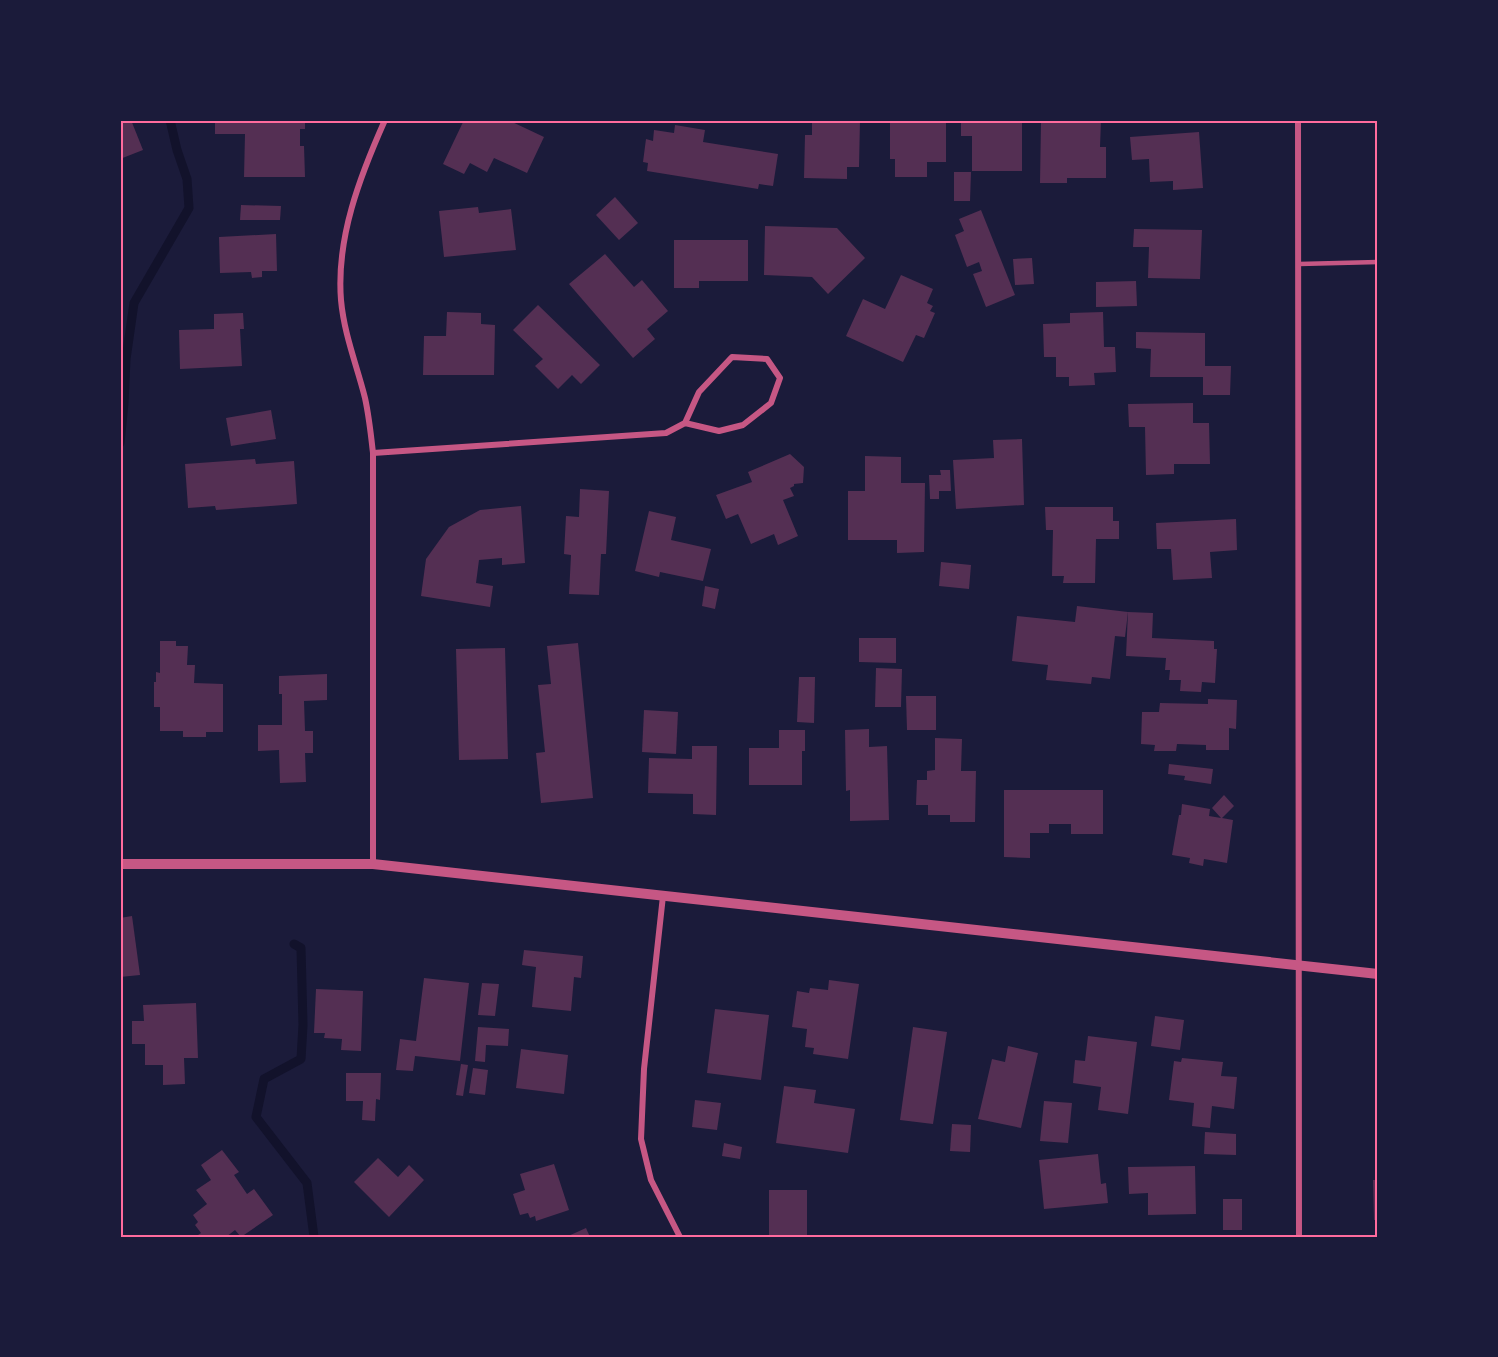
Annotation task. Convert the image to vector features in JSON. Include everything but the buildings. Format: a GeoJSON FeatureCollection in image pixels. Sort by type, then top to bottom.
{"type":"FeatureCollection","features":[{"type":"Feature","properties":{"kind":"street"},"geometry":{"type":"LineString","coordinates":[[373,864],[374,453],[365,399],[350,347],[341,301],[341,266],[344,236],[370,153],[385,120]]}},
{"type":"Feature","properties":{"kind":"street"},"geometry":{"type":"LineString","coordinates":[[1298,120],[1299,1237]]}},
{"type":"Feature","properties":{"kind":"street"},"geometry":{"type":"LineString","coordinates":[[374,453],[666,433],[685,423],[699,392],[732,357],[766,359],[780,378],[771,403],[742,425],[719,431],[685,423]]}},
{"type":"Feature","properties":{"kind":"street"},"geometry":{"type":"LineString","coordinates":[[120,864],[373,864],[1378,974]]}},
{"type":"Feature","properties":{"kind":"street"},"geometry":{"type":"LineString","coordinates":[[663,896],[644,1069],[641,1139],[651,1180],[680,1237]]}},
{"type":"Feature","properties":{"kind":"lane"},"geometry":{"type":"LineString","coordinates":[[1299,264],[1378,262]]}},
{"type":"Feature","properties":{"kind":"waterway"},"geometry":{"type":"LineString","coordinates":[[120,443],[126,359],[134,303],[189,208],[187,179],[170,120]]}},
{"type":"Feature","properties":{"kind":"waterway"},"geometry":{"type":"LineString","coordinates":[[294,944],[301,948],[303,1025],[301,1059],[264,1079],[256,1117],[307,1183],[314,1237]]}}]}
